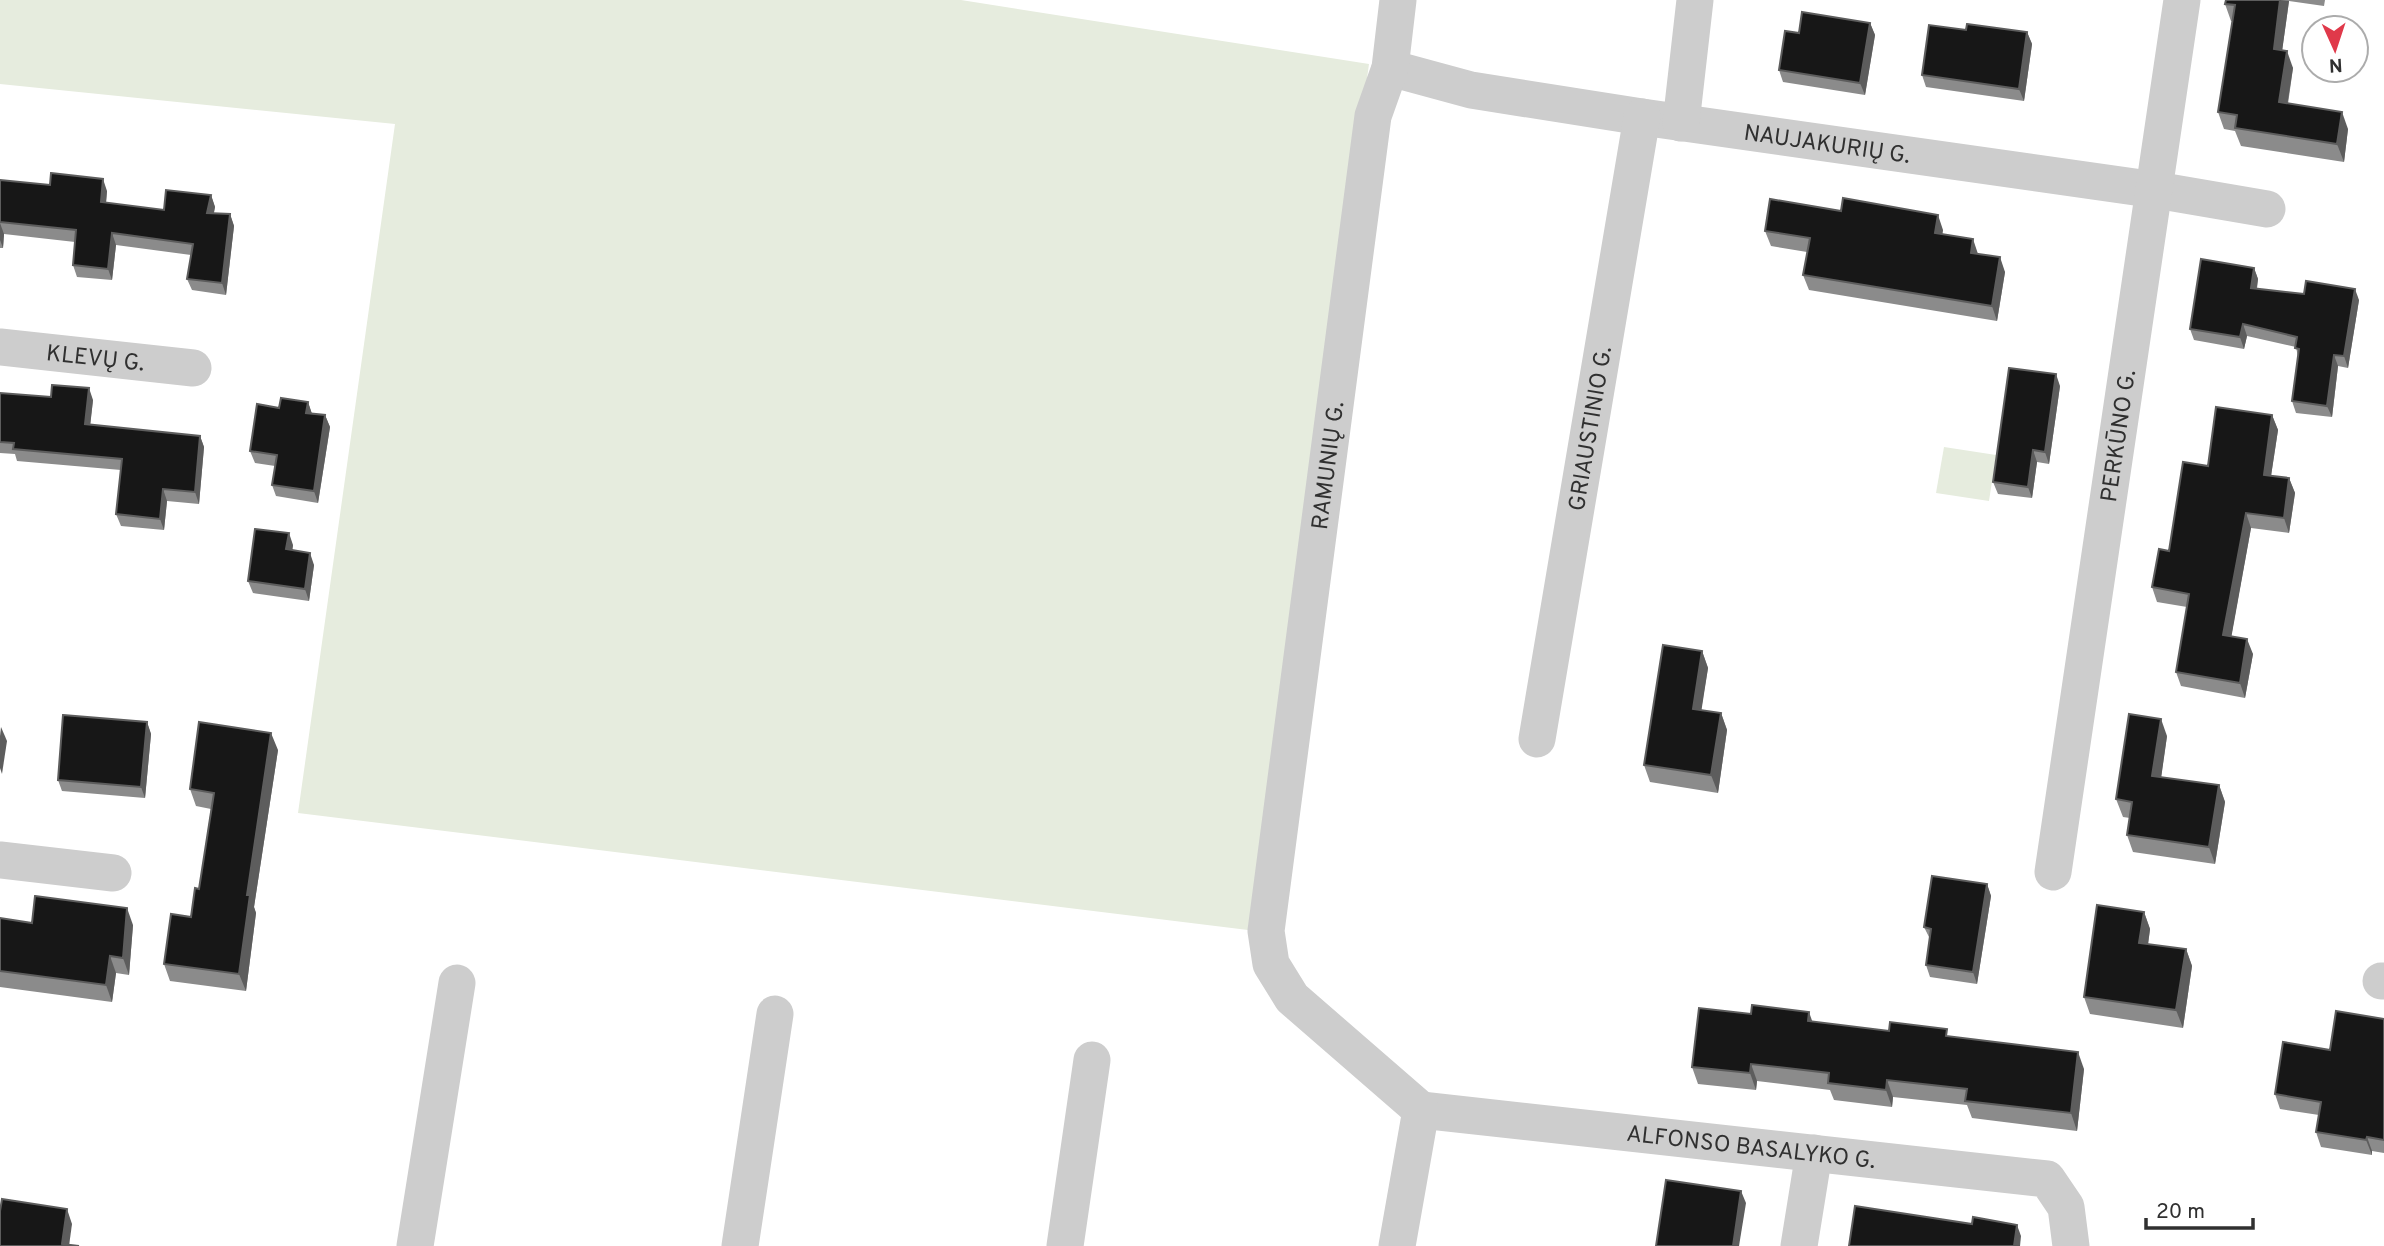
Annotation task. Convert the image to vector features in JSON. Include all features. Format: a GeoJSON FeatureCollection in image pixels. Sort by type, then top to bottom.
{"type":"FeatureCollection","features":[{"type":"Feature","properties":{"kind":"street","name":"RAMUNIŲ G."},"geometry":{"type":"LineString","coordinates":[[1398,0],[1390,68],[1373,116],[1266,931],[1271,964],[1292,998],[1421,1110]]}},
{"type":"Feature","properties":{"kind":"street"},"geometry":{"type":"LineString","coordinates":[[1681,122],[1695,0]]}},
{"type":"Feature","properties":{"kind":"street","name":"PERKŪNO G."},"geometry":{"type":"LineString","coordinates":[[2053,872],[2182,0]]}},
{"type":"Feature","properties":{"kind":"street","name":"NAUJAKURIŲ G."},"geometry":{"type":"LineString","coordinates":[[1390,68],[1471,90],[2156,190],[2267,209]]}},
{"type":"Feature","properties":{"kind":"street","name":"GRIAUSTINIO G."},"geometry":{"type":"LineString","coordinates":[[1538,739],[1642,117]]}},
{"type":"Feature","properties":{"kind":"street","name":"KLEVŲ G."},"geometry":{"type":"LineString","coordinates":[[0,348],[193,368]]}},
{"type":"Feature","properties":{"kind":"street"},"geometry":{"type":"LineString","coordinates":[[0,860],[113,873]]}},
{"type":"Feature","properties":{"kind":"street"},"geometry":{"type":"LineString","coordinates":[[415,1246],[457,983]]}},
{"type":"Feature","properties":{"kind":"street"},"geometry":{"type":"LineString","coordinates":[[740,1246],[775,1014]]}},
{"type":"Feature","properties":{"kind":"street"},"geometry":{"type":"LineString","coordinates":[[1065,1246],[1092,1060]]}},
{"type":"Feature","properties":{"kind":"street"},"geometry":{"type":"LineString","coordinates":[[1397,1246],[1421,1110]]}},
{"type":"Feature","properties":{"kind":"street","name":"ALFONSO BASALYKO G."},"geometry":{"type":"LineString","coordinates":[[1421,1110],[2047,1179],[2066,1207],[2071,1246]]}},
{"type":"Feature","properties":{"kind":"street"},"geometry":{"type":"LineString","coordinates":[[1799,1246],[1814,1153]]}},
{"type":"Feature","properties":{"kind":"shaded area"},"geometry":{"type":"Polygon","coordinates":[[[0,0],[961,0],[1369,64],[1248,930],[298,813],[395,124],[0,84],[0,0]]]}},
{"type":"Feature","properties":{"kind":"shaded area"},"geometry":{"type":"Polygon","coordinates":[[[1944,447],[1996,455],[1989,501],[1936,493],[1944,447]]]}},
{"type":"Feature","properties":{"kind":"building"},"geometry":{"type":"Polygon","coordinates":[[[2226,0],[2280,0],[2274,49],[2287,51],[2279,102],[2342,112],[2337,144],[2235,128],[2237,115],[2218,112],[2235,5],[2225,4],[2226,0]]]}},
{"type":"Feature","properties":{"kind":"building"},"geometry":{"type":"Polygon","coordinates":[[[1802,12],[1870,23],[1860,83],[1779,70],[1785,31],[1799,33],[1802,12]]]}},
{"type":"Feature","properties":{"kind":"building"},"geometry":{"type":"Polygon","coordinates":[[[1967,24],[2027,32],[2019,89],[1922,75],[1929,25],[1966,30],[1967,24]]]}},
{"type":"Feature","properties":{"kind":"building"},"geometry":{"type":"Polygon","coordinates":[[[51,173],[103,179],[101,202],[164,210],[166,190],[211,195],[207,213],[230,214],[222,283],[187,279],[193,244],[112,233],[108,269],[73,265],[76,230],[0,222],[0,180],[50,185],[51,173]]]}},
{"type":"Feature","properties":{"kind":"building"},"geometry":{"type":"Polygon","coordinates":[[[1843,198],[1938,215],[1935,233],[1973,239],[1971,253],[2000,257],[1992,306],[1803,275],[1810,238],[1765,231],[1770,199],[1841,211],[1843,198]]]}},
{"type":"Feature","properties":{"kind":"building"},"geometry":{"type":"Polygon","coordinates":[[[2201,259],[2254,268],[2251,288],[2304,294],[2306,281],[2355,289],[2344,356],[2334,355],[2327,406],[2292,401],[2299,349],[2295,348],[2297,337],[2243,324],[2240,337],[2190,329],[2201,259]]]}},
{"type":"Feature","properties":{"kind":"building"},"geometry":{"type":"Polygon","coordinates":[[[2009,368],[2056,374],[2045,452],[2033,450],[2028,487],[1993,482],[2009,368]]]}},
{"type":"Feature","properties":{"kind":"building"},"geometry":{"type":"Polygon","coordinates":[[[52,385],[89,388],[85,424],[200,436],[195,492],[163,489],[160,519],[116,514],[122,459],[13,449],[14,443],[0,442],[0,393],[51,397],[52,385]]]}},
{"type":"Feature","properties":{"kind":"building"},"geometry":{"type":"Polygon","coordinates":[[[281,398],[308,402],[306,413],[325,415],[314,491],[272,485],[277,455],[250,451],[257,404],[279,408],[281,398]]]}},
{"type":"Feature","properties":{"kind":"building"},"geometry":{"type":"Polygon","coordinates":[[[2216,407],[2272,415],[2264,475],[2289,478],[2284,518],[2246,513],[2223,635],[2247,639],[2240,683],[2176,672],[2189,594],[2152,587],[2159,549],[2169,551],[2183,462],[2208,466],[2216,407]]]}},
{"type":"Feature","properties":{"kind":"building"},"geometry":{"type":"Polygon","coordinates":[[[255,529],[289,533],[286,549],[310,553],[305,589],[248,581],[255,529]]]}},
{"type":"Feature","properties":{"kind":"building"},"geometry":{"type":"Polygon","coordinates":[[[1663,645],[1702,651],[1693,709],[1721,713],[1711,775],[1644,765],[1663,645]]]}},
{"type":"Feature","properties":{"kind":"building"},"geometry":{"type":"Polygon","coordinates":[[[2129,714],[2161,719],[2152,776],[2219,785],[2209,847],[2127,835],[2132,802],[2116,799],[2129,714]]]}},
{"type":"Feature","properties":{"kind":"building"},"geometry":{"type":"Polygon","coordinates":[[[63,715],[147,722],[141,787],[58,780],[63,715]]]}},
{"type":"Feature","properties":{"kind":"building"},"geometry":{"type":"Polygon","coordinates":[[[199,722],[271,733],[247,895],[250,895],[239,974],[164,964],[171,914],[191,917],[195,888],[199,889],[214,793],[190,789],[199,722]]]}},
{"type":"Feature","properties":{"kind":"building"},"geometry":{"type":"Polygon","coordinates":[[[1932,876],[1987,884],[1973,972],[1926,965],[1931,929],[1924,927],[1932,876]]]}},
{"type":"Feature","properties":{"kind":"building"},"geometry":{"type":"Polygon","coordinates":[[[35,896],[127,908],[123,958],[110,956],[106,985],[0,971],[0,918],[32,923],[35,896]]]}},
{"type":"Feature","properties":{"kind":"building"},"geometry":{"type":"Polygon","coordinates":[[[2097,905],[2144,912],[2139,943],[2186,949],[2176,1010],[2084,997],[2097,905]]]}},
{"type":"Feature","properties":{"kind":"building"},"geometry":{"type":"Polygon","coordinates":[[[1752,1005],[1809,1012],[1808,1021],[1889,1031],[1890,1022],[1947,1029],[1946,1036],[2078,1052],[2071,1113],[1965,1101],[1967,1089],[1887,1080],[1886,1090],[1828,1083],[1829,1073],[1751,1064],[1750,1073],[1692,1067],[1699,1008],[1751,1014],[1752,1005]]]}},
{"type":"Feature","properties":{"kind":"building"},"geometry":{"type":"Polygon","coordinates":[[[2336,1011],[2384,1019],[2384,1140],[2367,1137],[2366,1140],[2316,1132],[2321,1102],[2275,1094],[2283,1042],[2330,1050],[2336,1011]]]}},
{"type":"Feature","properties":{"kind":"building"},"geometry":{"type":"Polygon","coordinates":[[[1666,1180],[1741,1191],[1733,1246],[1656,1246],[1666,1180]]]}},
{"type":"Feature","properties":{"kind":"building"},"geometry":{"type":"Polygon","coordinates":[[[2,1199],[67,1209],[62,1244],[79,1246],[0,1246],[2,1199]]]}},
{"type":"Feature","properties":{"kind":"building"},"geometry":{"type":"Polygon","coordinates":[[[1855,1206],[1972,1224],[1973,1217],[2017,1225],[2014,1246],[1849,1246],[1855,1206]]]}}]}
